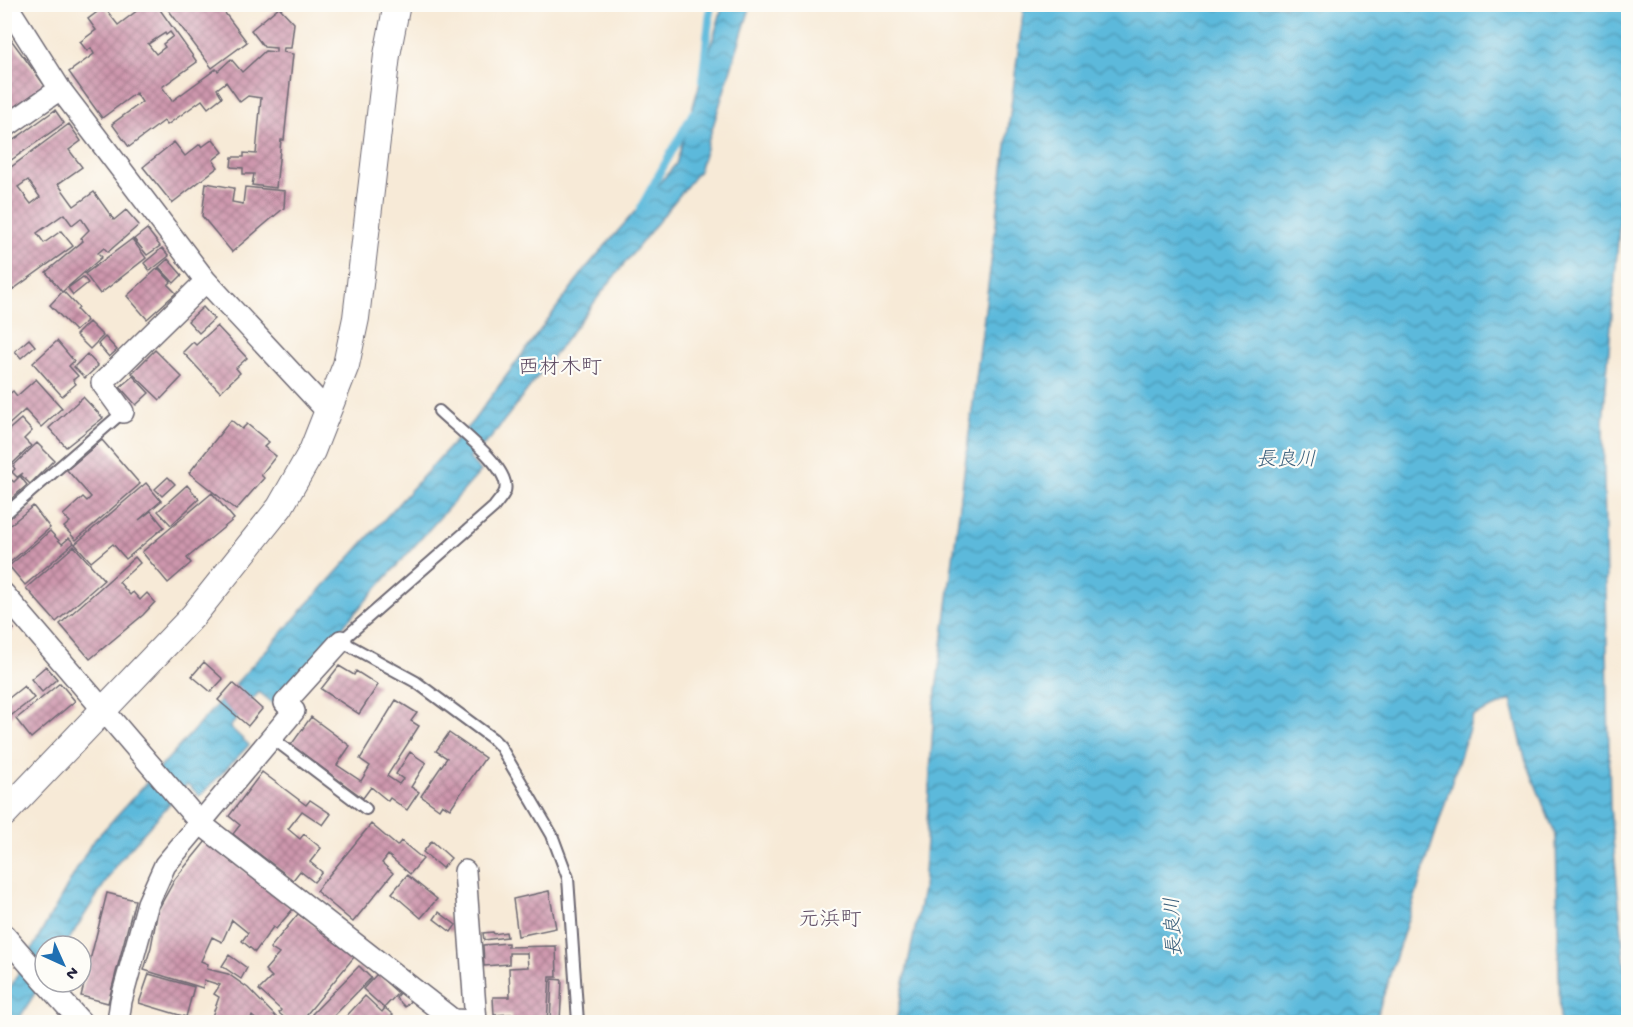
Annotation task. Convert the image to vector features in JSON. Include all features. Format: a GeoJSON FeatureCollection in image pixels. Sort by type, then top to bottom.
{"type":"FeatureCollection","features":[{"type":"Feature","properties":{"kind":"street"},"geometry":{"type":"LineString","coordinates":[[6,4],[60,89],[206,281],[327,411]]}},
{"type":"Feature","properties":{"kind":"street"},"geometry":{"type":"LineString","coordinates":[[4,814],[194,616],[280,507],[312,451],[345,365],[356,318],[387,56],[398,4]]}},
{"type":"Feature","properties":{"kind":"street"},"geometry":{"type":"LineString","coordinates":[[4,128],[60,89]]}},
{"type":"Feature","properties":{"kind":"street"},"geometry":{"type":"LineString","coordinates":[[123,412],[102,383],[206,281]]}},
{"type":"Feature","properties":{"kind":"street"},"geometry":{"type":"LineString","coordinates":[[4,594],[201,824],[453,1020],[476,1022],[465,871]]}},
{"type":"Feature","properties":{"kind":"street"},"geometry":{"type":"LineString","coordinates":[[118,1023],[121,1001],[148,903],[165,865],[294,711],[285,703],[340,641]]}},
{"type":"Feature","properties":{"kind":"street"},"geometry":{"type":"LineString","coordinates":[[4,935],[33,968]]}},
{"type":"Feature","properties":{"kind":"street"},"geometry":{"type":"LineString","coordinates":[[56,994],[81,1023]]}},
{"type":"Feature","properties":{"kind":"lane"},"geometry":{"type":"LineString","coordinates":[[4,515],[123,412]]}},
{"type":"Feature","properties":{"kind":"lane"},"geometry":{"type":"LineString","coordinates":[[443,415],[499,468],[506,480],[505,492],[494,507],[340,641],[416,682],[494,739],[500,746],[552,835],[568,878],[578,1023]]}},
{"type":"Feature","properties":{"kind":"lane"},"geometry":{"type":"LineString","coordinates":[[272,738],[366,809]]}},
{"type":"Feature","properties":{"kind":"water"},"geometry":{"type":"Polygon","coordinates":[[[723,5],[751,5],[699,171],[609,283],[490,439],[469,458],[481,471],[274,704],[259,692],[230,727],[249,745],[200,796],[187,784],[119,861],[73,934],[40,934],[91,844],[473,421],[586,268],[676,164],[723,5]]]}},
{"type":"Feature","properties":{"kind":"water","name":"長良川"},"geometry":{"type":"Polygon","coordinates":[[[1024,5],[1628,5],[1628,120],[1603,423],[1610,807],[1628,997],[1628,1022],[1560,1022],[1556,837],[1525,758],[1511,700],[1473,716],[1375,1022],[896,1022],[923,890],[934,707],[1024,5]]]}},
{"type":"Feature","properties":{"kind":"water"},"geometry":{"type":"Polygon","coordinates":[[[33,947],[34,994],[17,1022],[5,1022],[5,997],[33,947]]]}},
{"type":"Feature","properties":{"kind":"building"},"geometry":{"type":"Polygon","coordinates":[[[146,4],[156,4],[197,62],[162,87],[172,101],[216,69],[218,71],[231,59],[242,72],[265,51],[276,52],[276,48],[264,47],[251,30],[279,7],[294,23],[291,48],[284,48],[283,52],[293,54],[284,140],[281,140],[276,188],[252,185],[254,174],[243,174],[243,168],[231,167],[232,157],[244,157],[244,153],[256,154],[261,98],[248,96],[240,102],[226,82],[217,89],[222,97],[208,108],[202,100],[167,125],[164,121],[129,147],[112,124],[142,102],[136,93],[102,118],[69,72],[94,54],[91,48],[87,51],[80,42],[96,30],[88,19],[104,7],[118,25],[146,4]],[[170,32],[166,35],[165,33],[148,44],[156,54],[173,36],[170,32]]]}},
{"type":"Feature","properties":{"kind":"building"},"geometry":{"type":"Polygon","coordinates":[[[164,4],[218,4],[247,42],[212,68],[164,4]]]}},
{"type":"Feature","properties":{"kind":"building"},"geometry":{"type":"Polygon","coordinates":[[[4,30],[45,86],[5,114],[4,113],[4,30]]]}},
{"type":"Feature","properties":{"kind":"building"},"geometry":{"type":"Polygon","coordinates":[[[55,110],[64,123],[4,165],[4,147],[55,110]]]}},
{"type":"Feature","properties":{"kind":"building"},"geometry":{"type":"Polygon","coordinates":[[[69,124],[81,141],[69,150],[82,167],[58,184],[74,206],[94,192],[114,220],[126,210],[139,225],[108,252],[104,248],[98,253],[102,257],[62,292],[46,272],[83,241],[81,238],[89,230],[81,218],[72,225],[64,214],[37,233],[44,243],[61,231],[73,246],[4,296],[4,167],[7,170],[69,124]],[[28,180],[18,187],[31,204],[40,197],[28,180]]]}},
{"type":"Feature","properties":{"kind":"building"},"geometry":{"type":"Polygon","coordinates":[[[213,139],[223,152],[213,160],[218,167],[172,203],[143,167],[174,142],[185,156],[200,144],[202,147],[213,139]]]}},
{"type":"Feature","properties":{"kind":"building"},"geometry":{"type":"Polygon","coordinates":[[[206,183],[234,188],[232,202],[243,204],[245,187],[285,191],[284,208],[232,252],[202,216],[206,183]]]}},
{"type":"Feature","properties":{"kind":"building"},"geometry":{"type":"Polygon","coordinates":[[[147,229],[160,246],[147,255],[134,239],[147,229]]]}},
{"type":"Feature","properties":{"kind":"building"},"geometry":{"type":"Polygon","coordinates":[[[132,239],[146,258],[100,294],[85,274],[132,239]]]}},
{"type":"Feature","properties":{"kind":"building"},"geometry":{"type":"Polygon","coordinates":[[[162,248],[169,256],[150,271],[144,263],[162,248]]]}},
{"type":"Feature","properties":{"kind":"building"},"geometry":{"type":"Polygon","coordinates":[[[168,259],[182,275],[174,283],[159,267],[168,259]]]}},
{"type":"Feature","properties":{"kind":"building"},"geometry":{"type":"Polygon","coordinates":[[[158,268],[171,282],[168,285],[176,293],[147,319],[127,296],[158,268]]]}},
{"type":"Feature","properties":{"kind":"building"},"geometry":{"type":"Polygon","coordinates":[[[83,277],[88,283],[73,295],[68,288],[83,277]]]}},
{"type":"Feature","properties":{"kind":"building"},"geometry":{"type":"Polygon","coordinates":[[[63,291],[79,308],[77,310],[87,321],[75,331],[50,305],[63,291]]]}},
{"type":"Feature","properties":{"kind":"building"},"geometry":{"type":"Polygon","coordinates":[[[203,307],[214,319],[199,333],[188,321],[203,307]]]}},
{"type":"Feature","properties":{"kind":"building"},"geometry":{"type":"Polygon","coordinates":[[[89,322],[103,336],[90,349],[76,335],[89,322]]]}},
{"type":"Feature","properties":{"kind":"building"},"geometry":{"type":"Polygon","coordinates":[[[217,326],[247,358],[236,368],[240,373],[220,392],[183,352],[193,342],[196,345],[217,326]]]}},
{"type":"Feature","properties":{"kind":"building"},"geometry":{"type":"Polygon","coordinates":[[[105,337],[117,350],[109,357],[98,344],[105,337]]]}},
{"type":"Feature","properties":{"kind":"building"},"geometry":{"type":"Polygon","coordinates":[[[29,339],[35,346],[21,358],[15,351],[29,339]]]}},
{"type":"Feature","properties":{"kind":"building"},"geometry":{"type":"Polygon","coordinates":[[[57,341],[74,361],[69,366],[78,376],[73,380],[76,384],[62,396],[33,363],[57,341]]]}},
{"type":"Feature","properties":{"kind":"building"},"geometry":{"type":"Polygon","coordinates":[[[155,350],[182,377],[160,400],[132,373],[155,350]]]}},
{"type":"Feature","properties":{"kind":"building"},"geometry":{"type":"Polygon","coordinates":[[[87,354],[98,366],[85,378],[74,367],[87,354]]]}},
{"type":"Feature","properties":{"kind":"building"},"geometry":{"type":"Polygon","coordinates":[[[133,376],[149,393],[136,405],[120,387],[133,376]]]}},
{"type":"Feature","properties":{"kind":"building"},"geometry":{"type":"Polygon","coordinates":[[[36,379],[62,408],[41,427],[25,410],[4,429],[4,398],[13,391],[17,396],[36,379]]]}},
{"type":"Feature","properties":{"kind":"building"},"geometry":{"type":"Polygon","coordinates":[[[83,397],[103,418],[66,447],[49,428],[83,397]]]}},
{"type":"Feature","properties":{"kind":"building"},"geometry":{"type":"Polygon","coordinates":[[[21,419],[32,431],[24,439],[31,446],[11,465],[4,459],[4,434],[21,419]]]}},
{"type":"Feature","properties":{"kind":"building"},"geometry":{"type":"Polygon","coordinates":[[[231,420],[242,429],[247,424],[269,442],[264,447],[276,456],[261,475],[264,478],[236,510],[189,473],[231,420]]]}},
{"type":"Feature","properties":{"kind":"building"},"geometry":{"type":"Polygon","coordinates":[[[102,440],[140,484],[76,540],[64,527],[70,522],[63,515],[83,497],[87,501],[91,497],[67,470],[102,440]]]}},
{"type":"Feature","properties":{"kind":"building"},"geometry":{"type":"Polygon","coordinates":[[[37,443],[54,460],[30,484],[21,475],[23,473],[17,477],[12,472],[15,469],[13,466],[37,443]]]}},
{"type":"Feature","properties":{"kind":"building"},"geometry":{"type":"Polygon","coordinates":[[[20,476],[27,485],[4,505],[4,480],[8,477],[14,482],[20,476]]]}},
{"type":"Feature","properties":{"kind":"building"},"geometry":{"type":"Polygon","coordinates":[[[168,477],[175,484],[162,496],[155,489],[168,477]]]}},
{"type":"Feature","properties":{"kind":"building"},"geometry":{"type":"Polygon","coordinates":[[[146,483],[161,501],[139,520],[151,511],[164,527],[126,559],[113,544],[91,562],[75,544],[146,483]]]}},
{"type":"Feature","properties":{"kind":"building"},"geometry":{"type":"Polygon","coordinates":[[[187,485],[199,499],[171,525],[158,511],[187,485]]]}},
{"type":"Feature","properties":{"kind":"building"},"geometry":{"type":"Polygon","coordinates":[[[212,493],[234,519],[187,558],[191,563],[168,583],[142,552],[212,493]]]}},
{"type":"Feature","properties":{"kind":"building"},"geometry":{"type":"Polygon","coordinates":[[[33,506],[50,528],[7,565],[4,562],[4,530],[33,506]]]}},
{"type":"Feature","properties":{"kind":"building"},"geometry":{"type":"Polygon","coordinates":[[[50,531],[62,544],[69,538],[74,543],[25,585],[9,566],[50,531]]]}},
{"type":"Feature","properties":{"kind":"building"},"geometry":{"type":"Polygon","coordinates":[[[74,546],[104,580],[56,622],[26,588],[74,546]]]}},
{"type":"Feature","properties":{"kind":"building"},"geometry":{"type":"Polygon","coordinates":[[[135,557],[140,563],[119,582],[130,595],[133,592],[140,600],[147,593],[155,602],[143,615],[90,659],[60,624],[135,557]]]}},
{"type":"Feature","properties":{"kind":"building"},"geometry":{"type":"Polygon","coordinates":[[[4,617],[14,629],[4,636],[4,617]]]}},
{"type":"Feature","properties":{"kind":"building"},"geometry":{"type":"Polygon","coordinates":[[[204,662],[223,679],[211,692],[192,676],[204,662]]]}},
{"type":"Feature","properties":{"kind":"building"},"geometry":{"type":"Polygon","coordinates":[[[46,666],[57,679],[42,692],[31,679],[46,666]]]}},
{"type":"Feature","properties":{"kind":"building"},"geometry":{"type":"Polygon","coordinates":[[[339,666],[354,675],[356,671],[378,685],[359,714],[321,689],[339,666]]]}},
{"type":"Feature","properties":{"kind":"building"},"geometry":{"type":"Polygon","coordinates":[[[60,683],[75,701],[31,738],[16,719],[60,683]]]}},
{"type":"Feature","properties":{"kind":"building"},"geometry":{"type":"Polygon","coordinates":[[[233,683],[262,709],[248,726],[218,700],[233,683]]]}},
{"type":"Feature","properties":{"kind":"building"},"geometry":{"type":"Polygon","coordinates":[[[24,686],[34,698],[4,721],[4,702],[24,686]]]}},
{"type":"Feature","properties":{"kind":"building"},"geometry":{"type":"Polygon","coordinates":[[[396,700],[417,713],[411,721],[419,726],[387,776],[399,784],[403,779],[396,774],[410,752],[426,763],[411,787],[419,792],[407,810],[390,798],[388,801],[371,787],[363,798],[291,745],[311,717],[350,746],[337,765],[361,781],[370,766],[360,759],[396,700]]]}},
{"type":"Feature","properties":{"kind":"building"},"geometry":{"type":"Polygon","coordinates":[[[449,733],[485,758],[450,809],[442,804],[439,809],[421,796],[447,758],[436,751],[449,733]]]}},
{"type":"Feature","properties":{"kind":"building"},"geometry":{"type":"Polygon","coordinates":[[[262,772],[306,805],[310,800],[331,814],[323,825],[302,811],[288,829],[300,839],[304,834],[321,848],[310,862],[322,872],[314,882],[300,871],[293,880],[233,834],[240,825],[229,816],[262,772]]]}},
{"type":"Feature","properties":{"kind":"building"},"geometry":{"type":"Polygon","coordinates":[[[371,824],[397,846],[401,841],[423,859],[410,874],[388,855],[382,863],[393,873],[353,922],[316,891],[371,824]]]}},
{"type":"Feature","properties":{"kind":"building"},"geometry":{"type":"Polygon","coordinates":[[[206,841],[293,909],[276,929],[273,927],[255,952],[242,941],[248,933],[232,920],[222,942],[212,937],[201,961],[208,964],[207,969],[228,974],[248,988],[278,1019],[275,1022],[259,1022],[252,1016],[248,1022],[210,1022],[219,997],[214,994],[220,985],[204,980],[203,988],[144,970],[158,910],[175,879],[206,841]]]}},
{"type":"Feature","properties":{"kind":"building"},"geometry":{"type":"Polygon","coordinates":[[[432,841],[451,858],[442,868],[423,852],[432,841]]]}},
{"type":"Feature","properties":{"kind":"building"},"geometry":{"type":"Polygon","coordinates":[[[407,875],[437,899],[421,918],[392,893],[407,875]]]}},
{"type":"Feature","properties":{"kind":"building"},"geometry":{"type":"Polygon","coordinates":[[[549,891],[556,928],[518,936],[513,899],[549,891]]]}},
{"type":"Feature","properties":{"kind":"building"},"geometry":{"type":"Polygon","coordinates":[[[107,893],[135,900],[108,1003],[81,996],[82,994],[93,994],[93,948],[107,893]]]}},
{"type":"Feature","properties":{"kind":"building"},"geometry":{"type":"Polygon","coordinates":[[[439,912],[456,925],[451,932],[434,919],[439,912]]]}},
{"type":"Feature","properties":{"kind":"building"},"geometry":{"type":"Polygon","coordinates":[[[298,914],[355,956],[307,1014],[316,1022],[289,1022],[279,1013],[281,1010],[259,990],[272,977],[265,970],[279,954],[270,948],[298,914]]]}},
{"type":"Feature","properties":{"kind":"building"},"geometry":{"type":"Polygon","coordinates":[[[493,932],[494,934],[506,932],[507,937],[484,940],[483,933],[493,932]]]}},
{"type":"Feature","properties":{"kind":"building"},"geometry":{"type":"Polygon","coordinates":[[[508,943],[508,947],[556,946],[557,977],[550,977],[547,1022],[511,1022],[511,1014],[494,1015],[493,997],[510,997],[509,968],[528,967],[527,953],[509,953],[509,964],[484,966],[483,945],[508,943]]]}},
{"type":"Feature","properties":{"kind":"building"},"geometry":{"type":"Polygon","coordinates":[[[229,955],[247,968],[241,979],[222,966],[229,955]]]}},
{"type":"Feature","properties":{"kind":"building"},"geometry":{"type":"Polygon","coordinates":[[[359,966],[371,978],[328,1022],[321,1022],[312,1014],[359,966]]]}},
{"type":"Feature","properties":{"kind":"building"},"geometry":{"type":"Polygon","coordinates":[[[149,974],[194,987],[186,1017],[139,1003],[149,974]]]}},
{"type":"Feature","properties":{"kind":"building"},"geometry":{"type":"Polygon","coordinates":[[[377,974],[398,993],[384,1008],[363,989],[377,974]]]}},
{"type":"Feature","properties":{"kind":"building"},"geometry":{"type":"Polygon","coordinates":[[[552,979],[562,980],[560,1022],[550,1022],[552,979]]]}},
{"type":"Feature","properties":{"kind":"building"},"geometry":{"type":"Polygon","coordinates":[[[401,992],[411,1000],[405,1007],[396,998],[401,992]]]}},
{"type":"Feature","properties":{"kind":"building"},"geometry":{"type":"Polygon","coordinates":[[[365,996],[382,1012],[385,1008],[393,1015],[386,1022],[341,1022],[365,996]]]}},
{"type":"Feature","properties":{"kind":"waterway"},"geometry":{"type":"LineString","coordinates":[[702,81],[711,4]]}},
{"type":"Feature","properties":{"kind":"waterway"},"geometry":{"type":"LineString","coordinates":[[640,209],[693,113]]}},
{"type":"Feature","properties":{"kind":"district","name":"西材木町"},"geometry":{"type":"Point","coordinates":[560,366]}},
{"type":"Feature","properties":{"kind":"district","name":"元浜町"},"geometry":{"type":"Point","coordinates":[830,918]}}]}
